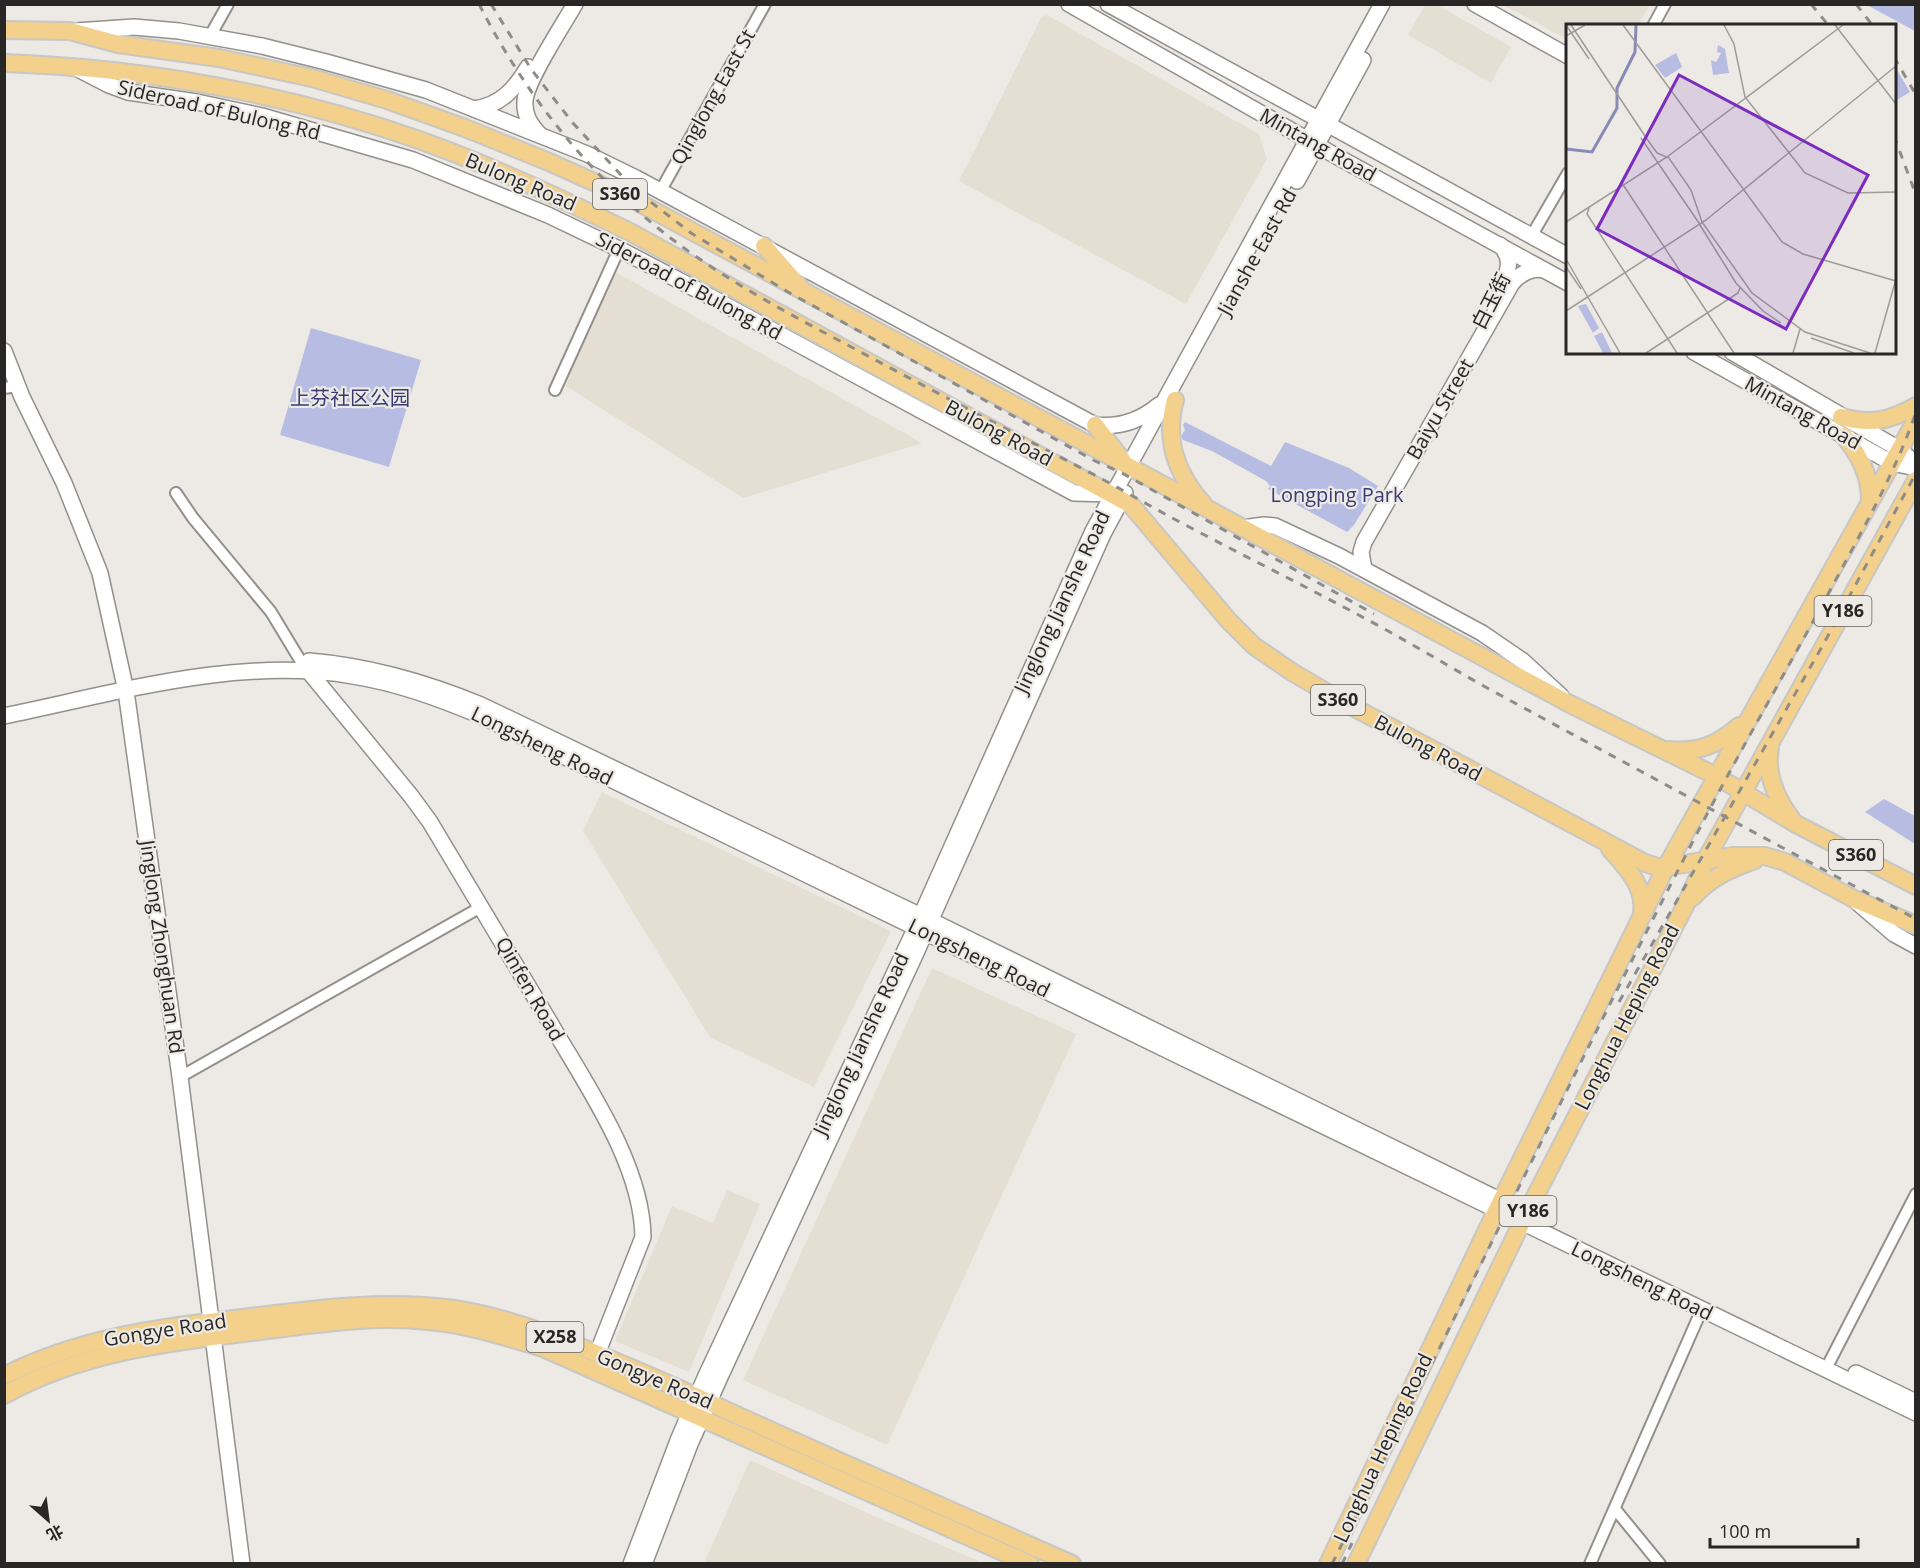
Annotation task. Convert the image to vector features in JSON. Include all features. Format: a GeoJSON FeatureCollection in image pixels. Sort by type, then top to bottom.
{"type":"FeatureCollection","features":[{"type":"Feature","properties":{"kind":"main road"},"geometry":{"type":"LineString","coordinates":[[542,136],[533,127],[526,114],[525,82],[563,4]]}},
{"type":"Feature","properties":{"kind":"main road"},"geometry":{"type":"LineString","coordinates":[[474,108],[490,105],[525,82],[575,4]]}},
{"type":"Feature","properties":{"kind":"main road","name":"Mintang Road"},"geometry":{"type":"LineString","coordinates":[[1069,4],[1312,142],[1566,282]]}},
{"type":"Feature","properties":{"kind":"main road","name":"Mintang Road"},"geometry":{"type":"LineString","coordinates":[[1108,4],[1566,255]]}},
{"type":"Feature","properties":{"kind":"main road","name":"Jianshe East Rd"},"geometry":{"type":"LineString","coordinates":[[1323,122],[1382,4]]}},
{"type":"Feature","properties":{"kind":"main road","name":"Jianshe East Rd"},"geometry":{"type":"LineString","coordinates":[[1117,497],[1323,122],[1394,4]]}},
{"type":"Feature","properties":{"kind":"main road"},"geometry":{"type":"LineString","coordinates":[[1475,4],[1566,55]]}},
{"type":"Feature","properties":{"kind":"main road"},"geometry":{"type":"LineString","coordinates":[[70,31],[141,27],[210,36],[262,46],[426,90],[587,154],[661,190],[1095,425],[1132,469]]}},
{"type":"Feature","properties":{"kind":"main road","name":"Bulong Road"},"geometry":{"type":"LineString","coordinates":[[4,30],[70,31],[118,44],[219,58],[312,78],[387,100],[465,128],[634,200],[1570,704],[1665,749],[1716,776],[1796,824],[1916,886]]}},
{"type":"Feature","properties":{"kind":"main road","name":"Bulong Road"},"geometry":{"type":"LineString","coordinates":[[4,63],[75,67],[200,83],[269,97],[420,141],[489,166],[559,197],[630,232],[1117,497],[1138,513],[1228,620],[1254,646],[1338,699],[1645,863],[1666,867],[1732,856],[1765,856],[1785,862],[1854,899],[1916,926]]}},
{"type":"Feature","properties":{"kind":"main road","name":"Sideroad of Bulong Rd"},"geometry":{"type":"LineString","coordinates":[[75,67],[128,92],[197,102],[262,116],[412,160],[548,214],[619,249],[1074,494],[1117,497]]}},
{"type":"Feature","properties":{"kind":"main road","name":"白玉街"},"geometry":{"type":"LineString","coordinates":[[1340,556],[1352,545],[1506,278],[1509,263],[1505,250],[1500,245]]}},
{"type":"Feature","properties":{"kind":"main road"},"geometry":{"type":"LineString","coordinates":[[764,246],[806,293]]}},
{"type":"Feature","properties":{"kind":"main road","name":"Baiyu Street"},"geometry":{"type":"LineString","coordinates":[[1364,569],[1361,552],[1364,542],[1512,283],[1536,268],[1544,270]]}},
{"type":"Feature","properties":{"kind":"main road","name":"Jinglong Zhonghuan Rd"},"geometry":{"type":"LineString","coordinates":[[4,351],[11,387],[64,483],[100,573],[125,686],[180,1077],[242,1563]]}},
{"type":"Feature","properties":{"kind":"main road","name":"Mintang Road"},"geometry":{"type":"LineString","coordinates":[[1698,354],[1844,436],[1916,466]]}},
{"type":"Feature","properties":{"kind":"main road","name":"Mintang Road"},"geometry":{"type":"LineString","coordinates":[[1735,354],[1841,417],[1895,456]]}},
{"type":"Feature","properties":{"kind":"main road"},"geometry":{"type":"LineString","coordinates":[[1095,425],[1128,423],[1140,419],[1169,401]]}},
{"type":"Feature","properties":{"kind":"main road"},"geometry":{"type":"LineString","coordinates":[[1169,401],[1169,430],[1173,450],[1191,489],[1208,510]]}},
{"type":"Feature","properties":{"kind":"main road"},"geometry":{"type":"LineString","coordinates":[[1841,417],[1861,422],[1879,421],[1904,413],[1916,406]]}},
{"type":"Feature","properties":{"kind":"main road","name":"Y186"},"geometry":{"type":"LineString","coordinates":[[1870,502],[1916,420]]}},
{"type":"Feature","properties":{"kind":"main road"},"geometry":{"type":"LineString","coordinates":[[1844,436],[1865,467],[1870,486],[1870,502]]}},
{"type":"Feature","properties":{"kind":"main road","name":"Longhua Heping Road"},"geometry":{"type":"LineString","coordinates":[[1356,1563],[1524,1218],[1686,904],[1705,861],[1916,480]]}},
{"type":"Feature","properties":{"kind":"main road","name":"Jinglong Jianshe Road"},"geometry":{"type":"LineString","coordinates":[[631,1563],[703,1399],[923,924],[1093,531],[1117,497]]}},
{"type":"Feature","properties":{"kind":"main road","name":"Longhua Heping Road"},"geometry":{"type":"LineString","coordinates":[[1328,1563],[1498,1206],[1666,867],[1870,502]]}},
{"type":"Feature","properties":{"kind":"main road"},"geometry":{"type":"LineString","coordinates":[[1243,528],[1275,526],[1340,556]]}},
{"type":"Feature","properties":{"kind":"main road","name":"Bulong Road"},"geometry":{"type":"LineString","coordinates":[[1340,556],[1504,647],[1540,675],[1570,704]]}},
{"type":"Feature","properties":{"kind":"main road","name":"Longsheng Road"},"geometry":{"type":"LineString","coordinates":[[4,716],[208,666],[343,664],[372,669],[431,685],[470,700],[1498,1206],[1916,1402]]}},
{"type":"Feature","properties":{"kind":"main road","name":"Qinfen Road"},"geometry":{"type":"LineString","coordinates":[[304,666],[420,807],[591,1092],[632,1176],[643,1218],[643,1238],[597,1354]]}},
{"type":"Feature","properties":{"kind":"main road","name":"Longsheng Road"},"geometry":{"type":"LineString","coordinates":[[4,706],[125,686]]}},
{"type":"Feature","properties":{"kind":"main road"},"geometry":{"type":"LineString","coordinates":[[1665,749],[1683,751],[1710,746],[1730,734],[1750,715]]}},
{"type":"Feature","properties":{"kind":"main road"},"geometry":{"type":"LineString","coordinates":[[1771,742],[1768,757],[1772,783],[1785,811],[1796,824]]}},
{"type":"Feature","properties":{"kind":"main road"},"geometry":{"type":"LineString","coordinates":[[1602,840],[1638,884],[1642,896],[1642,915]]}},
{"type":"Feature","properties":{"kind":"main road"},"geometry":{"type":"LineString","coordinates":[[1686,904],[1703,886],[1726,871],[1765,856]]}},
{"type":"Feature","properties":{"kind":"main road"},"geometry":{"type":"LineString","coordinates":[[1854,899],[1894,934],[1916,946]]}},
{"type":"Feature","properties":{"kind":"main road","name":"Longsheng Road"},"geometry":{"type":"LineString","coordinates":[[1524,1218],[1699,1314],[1916,1413]]}},
{"type":"Feature","properties":{"kind":"main road","name":"Gongye Road"},"geometry":{"type":"LineString","coordinates":[[4,1395],[37,1379],[90,1359],[212,1329],[359,1305],[428,1306],[476,1313],[541,1331],[597,1354],[1072,1563]]}},
{"type":"Feature","properties":{"kind":"main road","name":"Gongye Road"},"geometry":{"type":"LineString","coordinates":[[4,1376],[37,1360],[85,1344],[146,1331],[406,1319],[448,1323],[543,1348],[1030,1563]]}},
{"type":"Feature","properties":{"kind":"main road","name":"Jinglong Jianshe Road"},"geometry":{"type":"LineString","coordinates":[[644,1563],[696,1415]]}},
{"type":"Feature","properties":{"kind":"street"},"geometry":{"type":"LineString","coordinates":[[210,36],[228,4]]}},
{"type":"Feature","properties":{"kind":"street","name":"Qinglong East St"},"geometry":{"type":"LineString","coordinates":[[661,190],[765,4]]}},
{"type":"Feature","properties":{"kind":"street"},"geometry":{"type":"LineString","coordinates":[[1654,24],[1665,4]]}},
{"type":"Feature","properties":{"kind":"street"},"geometry":{"type":"LineString","coordinates":[[1532,236],[1566,176]]}},
{"type":"Feature","properties":{"kind":"street"},"geometry":{"type":"LineString","coordinates":[[555,390],[619,249]]}},
{"type":"Feature","properties":{"kind":"street"},"geometry":{"type":"LineString","coordinates":[[176,493],[271,612],[304,666]]}},
{"type":"Feature","properties":{"kind":"street"},"geometry":{"type":"LineString","coordinates":[[180,1077],[481,907]]}},
{"type":"Feature","properties":{"kind":"street"},"geometry":{"type":"LineString","coordinates":[[1830,1360],[1916,1194]]}},
{"type":"Feature","properties":{"kind":"street"},"geometry":{"type":"LineString","coordinates":[[1590,1563],[1699,1314]]}},
{"type":"Feature","properties":{"kind":"street"},"geometry":{"type":"LineString","coordinates":[[1615,1509],[1660,1563]]}},
{"type":"Feature","properties":{"kind":"shaded area"},"geometry":{"type":"Polygon","coordinates":[[[1425,5],[1437,5],[1511,47],[1491,83],[1408,35],[1425,5]]]}},
{"type":"Feature","properties":{"kind":"shaded area"},"geometry":{"type":"Polygon","coordinates":[[[1503,5],[1650,5],[1639,24],[1566,24],[1566,38],[1503,5]]]}},
{"type":"Feature","properties":{"kind":"shaded area"},"geometry":{"type":"Polygon","coordinates":[[[1047,15],[1259,134],[1267,159],[1186,304],[959,181],[1041,18],[1047,15]]]}},
{"type":"Feature","properties":{"kind":"shaded area"},"geometry":{"type":"Polygon","coordinates":[[[610,269],[922,443],[743,498],[566,386],[610,269]]]}},
{"type":"Feature","properties":{"kind":"shaded area"},"geometry":{"type":"Polygon","coordinates":[[[602,792],[891,931],[814,1087],[710,1037],[583,831],[602,792]]]}},
{"type":"Feature","properties":{"kind":"shaded area"},"geometry":{"type":"Polygon","coordinates":[[[932,968],[1076,1034],[887,1445],[743,1380],[932,968]]]}},
{"type":"Feature","properties":{"kind":"shaded area"},"geometry":{"type":"Polygon","coordinates":[[[727,1190],[760,1204],[689,1372],[615,1341],[672,1206],[713,1223],[727,1190]]]}},
{"type":"Feature","properties":{"kind":"shaded area"},"geometry":{"type":"Polygon","coordinates":[[[750,1460],[872,1515],[983,1563],[704,1563],[750,1460]]]}},
{"type":"Feature","properties":{"kind":"green space"},"geometry":{"type":"Polygon","coordinates":[[[1867,5],[1915,5],[1915,31],[1867,5]]]}},
{"type":"Feature","properties":{"kind":"green space"},"geometry":{"type":"Polygon","coordinates":[[[1896,68],[1910,92],[1896,100],[1896,68]]]}},
{"type":"Feature","properties":{"kind":"green space","name":"上芬社区公园"},"geometry":{"type":"Polygon","coordinates":[[[311,328],[421,360],[389,467],[280,435],[311,328]]]}},
{"type":"Feature","properties":{"kind":"green space","name":"Longping Park"},"geometry":{"type":"Polygon","coordinates":[[[1185,422],[1271,466],[1285,442],[1349,468],[1378,486],[1354,525],[1347,532],[1268,489],[1270,486],[1266,481],[1212,451],[1183,440],[1181,436],[1185,430],[1183,425],[1185,422]]]}},
{"type":"Feature","properties":{"kind":"green space"},"geometry":{"type":"Polygon","coordinates":[[[1884,799],[1915,816],[1915,844],[1865,812],[1884,799]]]}},
{"type":"Feature","properties":{"kind":"railway"},"geometry":{"type":"LineString","coordinates":[[479,4],[527,85],[586,160],[655,226],[709,266],[796,317],[1368,620],[1489,689],[1916,919]]}},
{"type":"Feature","properties":{"kind":"railway"},"geometry":{"type":"LineString","coordinates":[[491,4],[531,69],[572,122],[634,189],[691,233],[788,292],[1095,461],[1122,473],[1374,614]]}},
{"type":"Feature","properties":{"kind":"railway"},"geometry":{"type":"LineString","coordinates":[[1811,4],[1827,24]]}},
{"type":"Feature","properties":{"kind":"railway"},"geometry":{"type":"LineString","coordinates":[[1856,4],[1871,24]]}},
{"type":"Feature","properties":{"kind":"railway"},"geometry":{"type":"LineString","coordinates":[[1896,60],[1916,95]]}},
{"type":"Feature","properties":{"kind":"railway"},"geometry":{"type":"LineString","coordinates":[[1896,141],[1916,195]]}},
{"type":"Feature","properties":{"kind":"railway"},"geometry":{"type":"LineString","coordinates":[[1332,1564],[1656,912],[1882,492],[1916,412]]}},
{"type":"Feature","properties":{"kind":"railway"},"geometry":{"type":"LineString","coordinates":[[1619,1002],[1823,645],[1916,473]]}},
{"type":"Feature","properties":{"kind":"railway"},"geometry":{"type":"LineString","coordinates":[[1342,1564],[1352,1543]]}}]}
